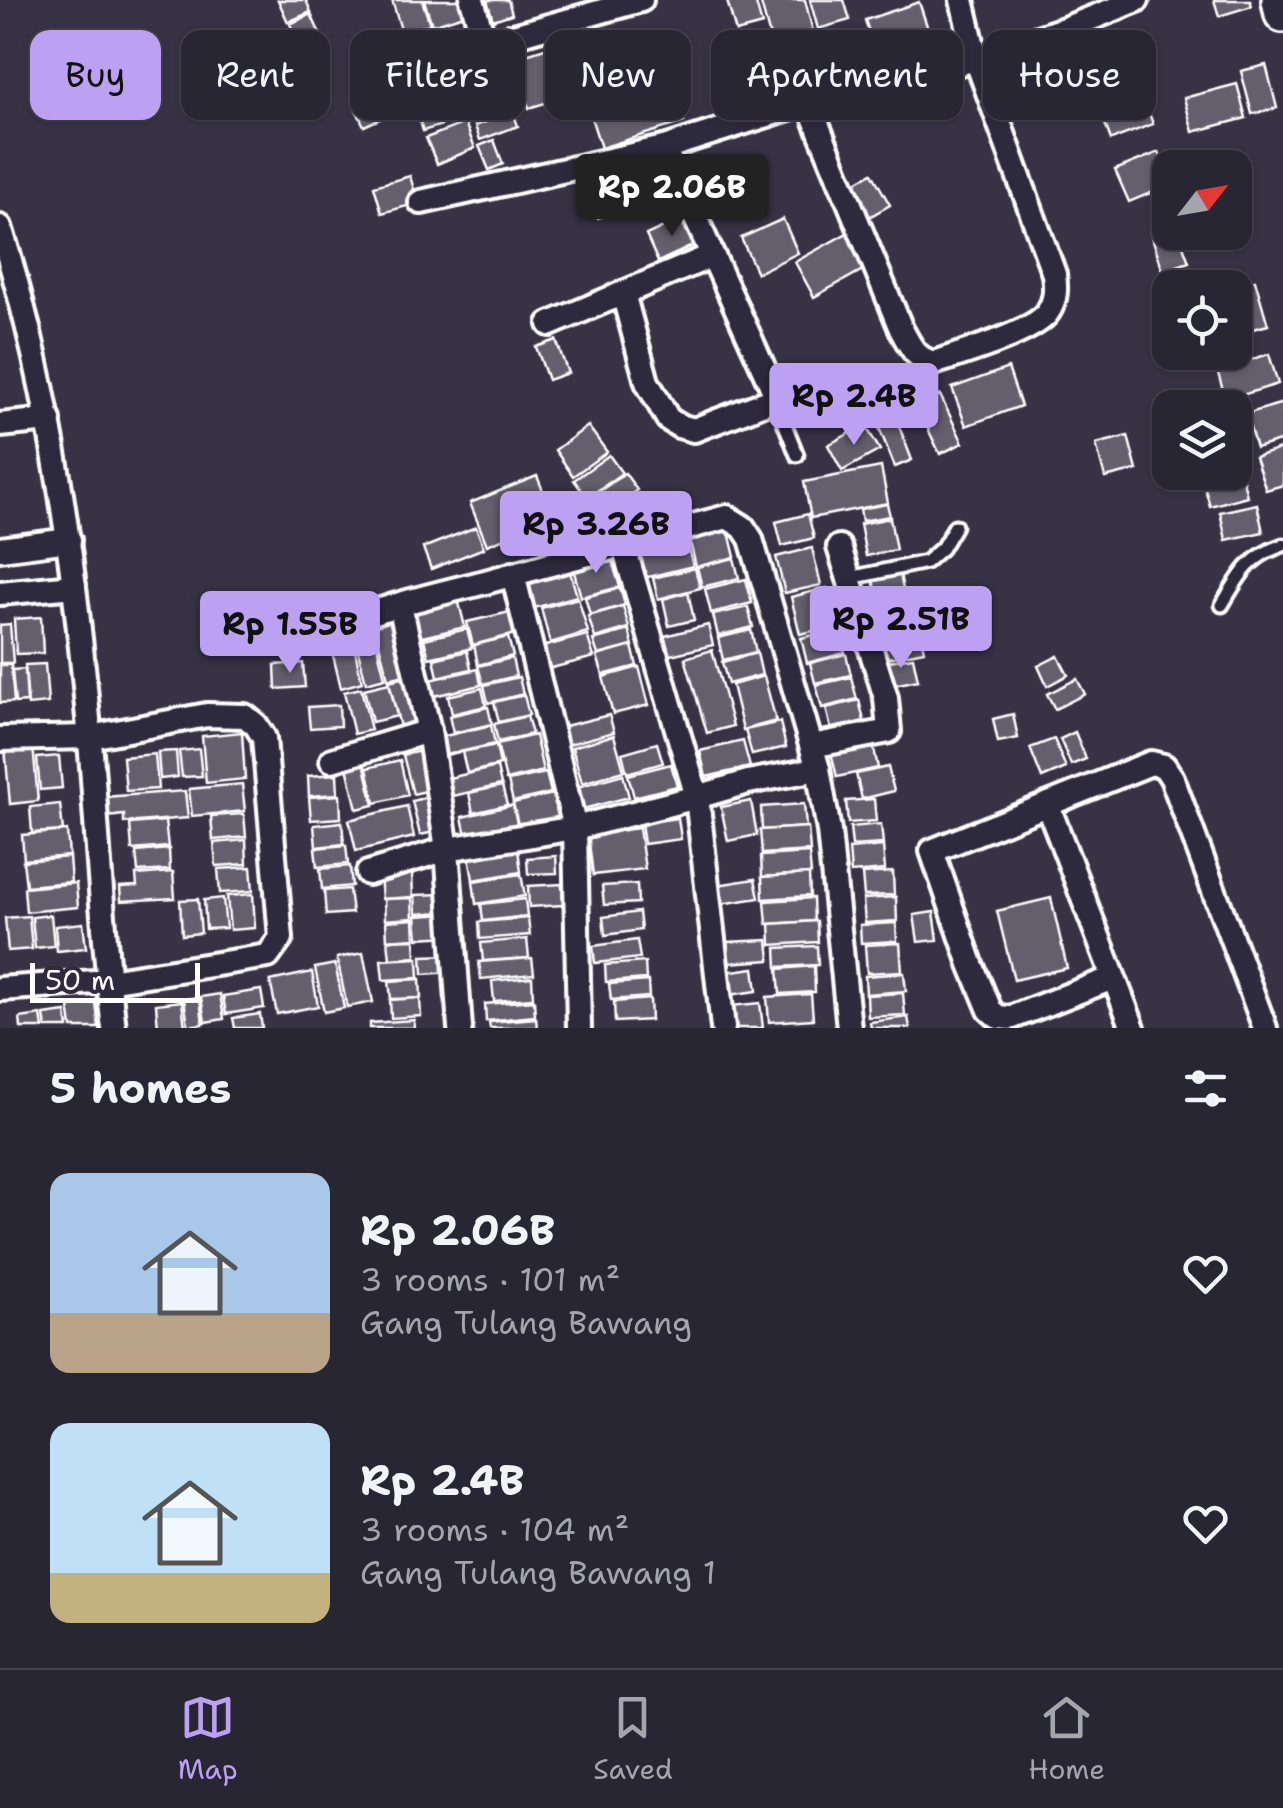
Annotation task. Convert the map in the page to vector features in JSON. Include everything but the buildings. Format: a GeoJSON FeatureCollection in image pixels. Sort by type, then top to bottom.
{"type":"FeatureCollection","features":[{"type":"Feature","properties":{"kind":"main road"},"geometry":{"type":"LineString","coordinates":[[1280,0],[1283,14]]}},
{"type":"Feature","properties":{"kind":"street"},"geometry":{"type":"LineString","coordinates":[[472,0],[480,30]]}},
{"type":"Feature","properties":{"kind":"street"},"geometry":{"type":"LineString","coordinates":[[525,33],[641,0]]}},
{"type":"Feature","properties":{"kind":"street"},"geometry":{"type":"LineString","coordinates":[[815,120],[914,353],[934,363],[1013,335],[1046,316],[1056,289],[1043,242],[976,59],[962,0]]}},
{"type":"Feature","properties":{"kind":"street"},"geometry":{"type":"LineString","coordinates":[[963,62],[1138,0]]}},
{"type":"Feature","properties":{"kind":"street"},"geometry":{"type":"LineString","coordinates":[[421,202],[664,148],[752,120]]}},
{"type":"Feature","properties":{"kind":"street"},"geometry":{"type":"LineString","coordinates":[[624,293],[647,382],[668,419],[694,430],[777,398],[664,148]]}},
{"type":"Feature","properties":{"kind":"street"},"geometry":{"type":"LineString","coordinates":[[0,227],[11,302],[49,420],[69,540],[114,1028]]}},
{"type":"Feature","properties":{"kind":"street"},"geometry":{"type":"LineString","coordinates":[[550,324],[712,256]]}},
{"type":"Feature","properties":{"kind":"street"},"geometry":{"type":"LineString","coordinates":[[0,426],[49,420]]}},
{"type":"Feature","properties":{"kind":"street"},"geometry":{"type":"LineString","coordinates":[[327,631],[400,604],[727,518],[743,527],[752,539],[815,758],[829,831],[849,1028]]}},
{"type":"Feature","properties":{"kind":"street"},"geometry":{"type":"LineString","coordinates":[[0,549],[69,540]]}},
{"type":"Feature","properties":{"kind":"street"},"geometry":{"type":"LineString","coordinates":[[623,544],[698,798],[723,1028]]}},
{"type":"Feature","properties":{"kind":"street"},"geometry":{"type":"LineString","coordinates":[[368,873],[446,849],[575,828],[698,798],[890,731],[886,698],[839,548]]}},
{"type":"Feature","properties":{"kind":"street"},"geometry":{"type":"LineString","coordinates":[[513,574],[575,828],[579,1028]]}},
{"type":"Feature","properties":{"kind":"street"},"geometry":{"type":"LineString","coordinates":[[0,593],[74,586]]}},
{"type":"Feature","properties":{"kind":"street"},"geometry":{"type":"LineString","coordinates":[[400,604],[429,732],[446,849],[460,1028]]}},
{"type":"Feature","properties":{"kind":"street"},"geometry":{"type":"LineString","coordinates":[[0,739],[90,738],[207,715],[246,716],[264,738],[281,938],[268,956],[108,981],[0,990]]}},
{"type":"Feature","properties":{"kind":"street"},"geometry":{"type":"LineString","coordinates":[[332,760],[429,732]]}},
{"type":"Feature","properties":{"kind":"street"},"geometry":{"type":"LineString","coordinates":[[1113,978],[1010,1018],[998,1017],[990,1010],[971,964],[932,851],[1134,768],[1151,763],[1164,766],[1172,778],[1265,1028]]}},
{"type":"Feature","properties":{"kind":"street"},"geometry":{"type":"LineString","coordinates":[[1048,806],[1133,1028]]}},
{"type":"Feature","properties":{"kind":"lane"},"geometry":{"type":"LineString","coordinates":[[777,398],[797,454]]}},
{"type":"Feature","properties":{"kind":"lane"},"geometry":{"type":"LineString","coordinates":[[850,578],[926,562],[942,548],[955,526]]}},
{"type":"Feature","properties":{"kind":"lane"},"geometry":{"type":"LineString","coordinates":[[1222,606],[1243,568],[1265,551],[1283,544]]}}]}
